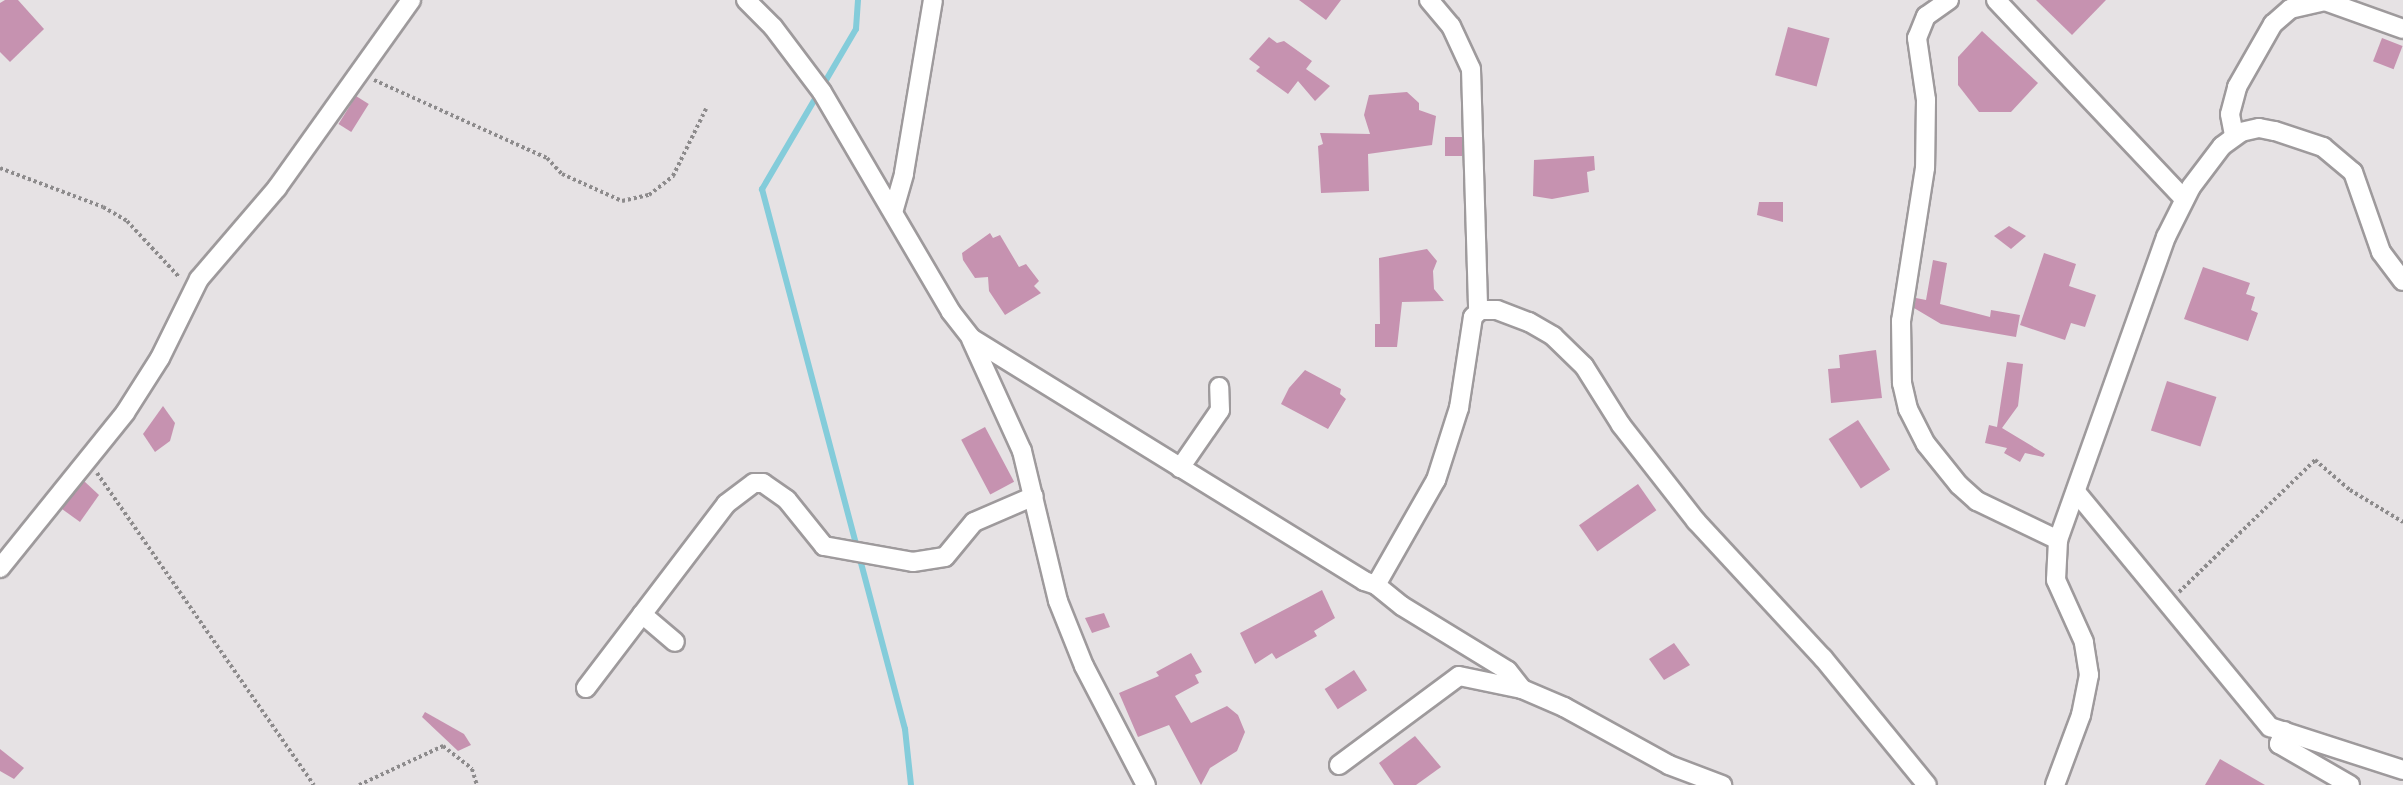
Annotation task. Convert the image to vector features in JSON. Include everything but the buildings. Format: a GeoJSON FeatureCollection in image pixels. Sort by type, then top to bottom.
{"type":"FeatureCollection","features":[{"type":"Feature","properties":{"kind":"street"},"geometry":{"type":"LineString","coordinates":[[0,568],[88,460],[143,387],[193,292],[359,78],[411,0]]}},
{"type":"Feature","properties":{"kind":"street"},"geometry":{"type":"LineString","coordinates":[[746,0],[773,27],[822,92],[894,209],[926,270],[971,338],[1022,451],[1058,601],[1089,676],[1146,785]]}},
{"type":"Feature","properties":{"kind":"street"},"geometry":{"type":"LineString","coordinates":[[894,209],[904,172],[933,0]]}},
{"type":"Feature","properties":{"kind":"street"},"geometry":{"type":"LineString","coordinates":[[1376,585],[1436,480],[1453,429],[1469,326],[1478,312],[1471,69],[1451,26],[1429,0]]}},
{"type":"Feature","properties":{"kind":"street"},"geometry":{"type":"LineString","coordinates":[[1949,0],[1926,16],[1917,38],[1926,100],[1925,168],[1903,298],[1899,348],[1902,383],[1916,427],[1959,485],[1977,501],[2058,540]]}},
{"type":"Feature","properties":{"kind":"street"},"geometry":{"type":"LineString","coordinates":[[1996,0],[2184,199]]}},
{"type":"Feature","properties":{"kind":"street"},"geometry":{"type":"LineString","coordinates":[[2234,135],[2230,114],[2237,87],[2273,24],[2297,3],[2325,1],[2403,29]]}},
{"type":"Feature","properties":{"kind":"street"},"geometry":{"type":"LineString","coordinates":[[2055,785],[2081,715],[2090,675],[2084,642],[2056,580],[2058,540],[2166,237],[2184,199],[2234,135],[2259,128],[2323,147],[2343,159],[2361,188],[2381,252],[2403,280]]}},
{"type":"Feature","properties":{"kind":"street"},"geometry":{"type":"LineString","coordinates":[[1478,312],[1497,310],[1529,322],[1573,354],[1674,495],[1824,658],[1927,785]]}},
{"type":"Feature","properties":{"kind":"street"},"geometry":{"type":"LineString","coordinates":[[971,338],[1335,565],[1376,585],[1402,606],[1508,671],[1522,689]]}},
{"type":"Feature","properties":{"kind":"street"},"geometry":{"type":"LineString","coordinates":[[1180,468],[1220,410],[1219,387]]}},
{"type":"Feature","properties":{"kind":"street"},"geometry":{"type":"LineString","coordinates":[[586,688],[726,504],[754,483],[763,483],[787,500],[824,546],[913,562],[945,557],[974,522],[1034,496]]}},
{"type":"Feature","properties":{"kind":"street"},"geometry":{"type":"LineString","coordinates":[[2076,492],[2270,727],[2403,770]]}},
{"type":"Feature","properties":{"kind":"street"},"geometry":{"type":"LineString","coordinates":[[642,614],[675,642]]}},
{"type":"Feature","properties":{"kind":"street"},"geometry":{"type":"LineString","coordinates":[[1339,765],[1459,676],[1522,689],[1564,707],[1669,765],[1722,785]]}},
{"type":"Feature","properties":{"kind":"street"},"geometry":{"type":"LineString","coordinates":[[2284,731],[2279,744],[2350,785]]}},
{"type":"Feature","properties":{"kind":"path"},"geometry":{"type":"LineString","coordinates":[[359,78],[377,81],[547,158],[562,174],[622,201],[649,195],[673,176],[706,109]]}},
{"type":"Feature","properties":{"kind":"path"},"geometry":{"type":"LineString","coordinates":[[0,168],[103,207],[127,221],[151,243],[193,292]]}},
{"type":"Feature","properties":{"kind":"path"},"geometry":{"type":"LineString","coordinates":[[88,460],[314,785]]}},
{"type":"Feature","properties":{"kind":"path"},"geometry":{"type":"LineString","coordinates":[[2167,603],[2315,460],[2350,490],[2403,522]]}},
{"type":"Feature","properties":{"kind":"path"},"geometry":{"type":"LineString","coordinates":[[359,785],[443,746],[472,769],[477,785]]}},
{"type":"Feature","properties":{"kind":"waterway"},"geometry":{"type":"LineString","coordinates":[[858,0],[856,29],[762,189],[905,729],[911,785]]}}]}
